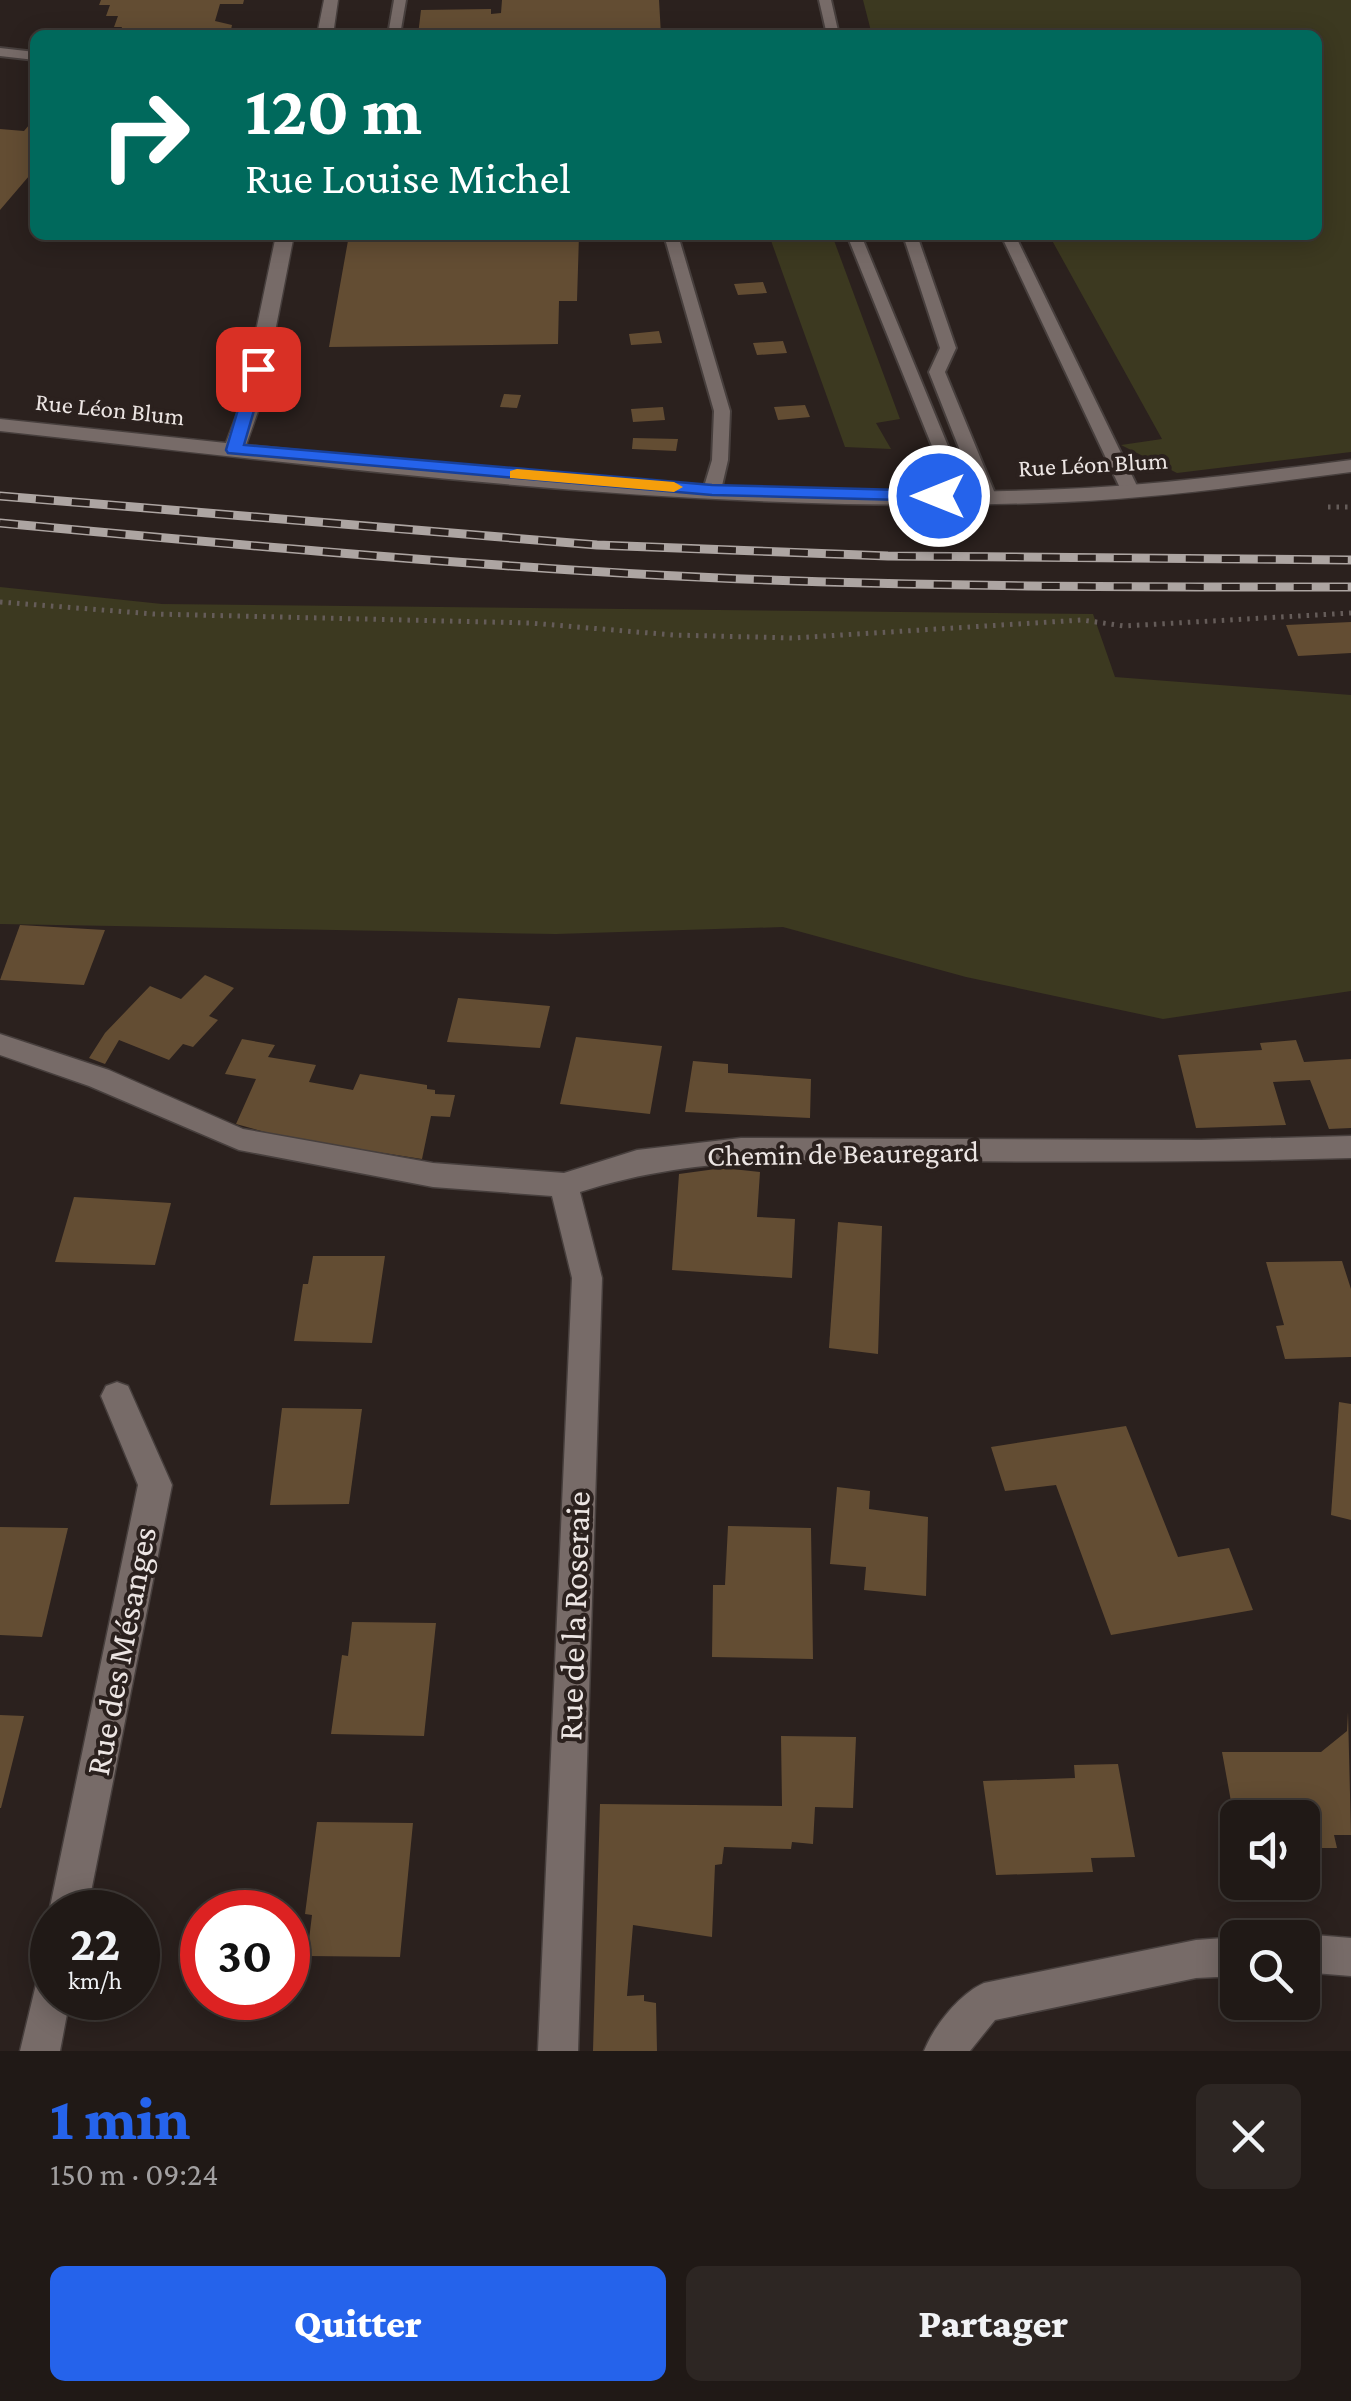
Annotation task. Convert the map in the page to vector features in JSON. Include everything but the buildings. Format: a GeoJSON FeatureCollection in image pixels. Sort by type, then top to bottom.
{"type":"FeatureCollection","features":[{"type":"Feature","properties":{"kind":"street"},"geometry":{"type":"LineString","coordinates":[[326,30],[331,0]]}},
{"type":"Feature","properties":{"kind":"street"},"geometry":{"type":"LineString","coordinates":[[234,450],[251,403],[284,240]]}},
{"type":"Feature","properties":{"kind":"street","name":"Rue Léon Blum"},"geometry":{"type":"LineString","coordinates":[[0,425],[234,450],[712,490],[987,496],[1130,490],[1351,466]]}},
{"type":"Feature","properties":{"kind":"street","name":"Chemin de Beauregard"},"geometry":{"type":"LineString","coordinates":[[0,1044],[99,1078],[239,1140],[433,1175],[564,1184],[637,1162],[741,1149],[1200,1152],[1351,1148]]}},
{"type":"Feature","properties":{"kind":"street","name":"Rue de la Roseraie"},"geometry":{"type":"LineString","coordinates":[[558,2051],[588,1278],[564,1184]]}},
{"type":"Feature","properties":{"kind":"street","name":"Rue des Mésanges"},"geometry":{"type":"LineString","coordinates":[[72,1890],[154,1485],[116,1396]]}},
{"type":"Feature","properties":{"kind":"street"},"geometry":{"type":"LineString","coordinates":[[1320,1955],[1351,1958]]}},
{"type":"Feature","properties":{"kind":"street"},"geometry":{"type":"LineString","coordinates":[[944,2051],[984,2003],[1196,1958],[1220,1957]]}},
{"type":"Feature","properties":{"kind":"street"},"geometry":{"type":"LineString","coordinates":[[40,2051],[46,2020]]}},
{"type":"Feature","properties":{"kind":"lane"},"geometry":{"type":"LineString","coordinates":[[395,30],[400,0]]}},
{"type":"Feature","properties":{"kind":"lane"},"geometry":{"type":"LineString","coordinates":[[825,0],[832,30]]}},
{"type":"Feature","properties":{"kind":"lane"},"geometry":{"type":"LineString","coordinates":[[0,52],[30,55]]}},
{"type":"Feature","properties":{"kind":"lane"},"geometry":{"type":"LineString","coordinates":[[672,240],[722,411],[720,460],[712,490]]}},
{"type":"Feature","properties":{"kind":"lane"},"geometry":{"type":"LineString","coordinates":[[856,240],[942,452],[939,496]]}},
{"type":"Feature","properties":{"kind":"lane"},"geometry":{"type":"LineString","coordinates":[[912,240],[948,348],[937,372],[987,496]]}},
{"type":"Feature","properties":{"kind":"lane"},"geometry":{"type":"LineString","coordinates":[[1010,240],[1130,490]]}},
{"type":"Feature","properties":{"kind":"path"},"geometry":{"type":"LineString","coordinates":[[0,602],[154,614],[530,623],[674,635],[793,638],[1082,620],[1124,626],[1351,612]]}},
{"type":"Feature","properties":{"kind":"shaded area"},"geometry":{"type":"Polygon","coordinates":[[[863,0],[1351,0],[1351,452],[1177,473],[1121,445],[1162,439],[1052,240],[1322,240],[1322,30],[871,30],[863,0]]]}},
{"type":"Feature","properties":{"kind":"shaded area"},"geometry":{"type":"Polygon","coordinates":[[[771,240],[834,240],[900,419],[876,423],[891,449],[845,447],[771,240]]]}},
{"type":"Feature","properties":{"kind":"shaded area"},"geometry":{"type":"Polygon","coordinates":[[[0,587],[162,604],[1093,614],[1115,677],[1351,695],[1351,991],[1163,1019],[966,977],[783,927],[556,934],[0,924],[0,587]]]}},
{"type":"Feature","properties":{"kind":"railway"},"geometry":{"type":"LineString","coordinates":[[0,496],[597,545],[888,556],[1351,560]]}},
{"type":"Feature","properties":{"kind":"railway"},"geometry":{"type":"LineString","coordinates":[[0,523],[410,559],[656,575],[916,584],[1351,587]]}},
{"type":"Feature","properties":{"kind":"slow traffic"},"geometry":{"type":"LineString","coordinates":[[517,474],[674,487]]}},
{"type":"Feature","properties":{"kind":"route"},"geometry":{"type":"LineString","coordinates":[[258,369],[234,450],[712,490],[939,496]]}}]}
